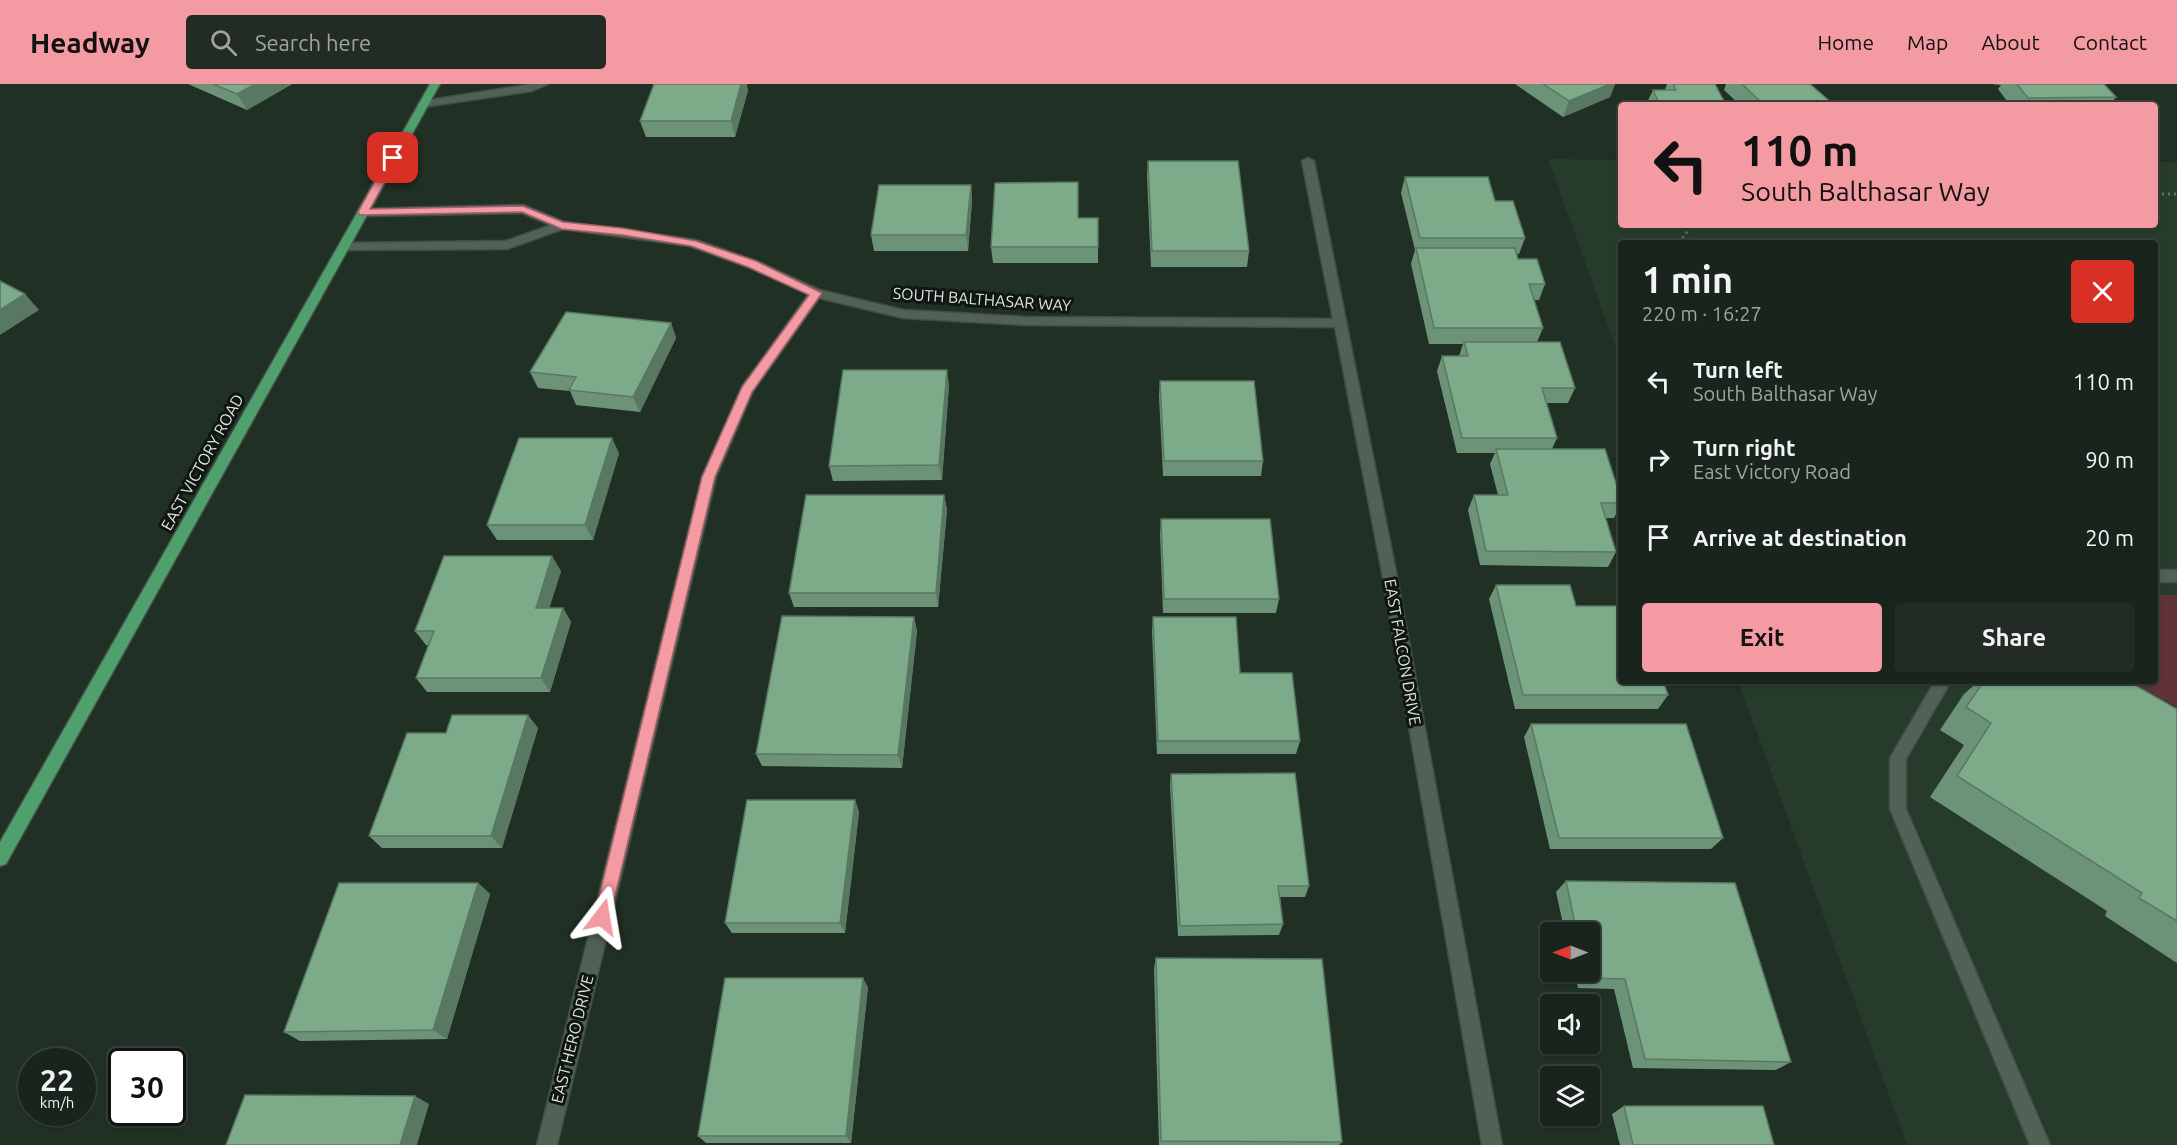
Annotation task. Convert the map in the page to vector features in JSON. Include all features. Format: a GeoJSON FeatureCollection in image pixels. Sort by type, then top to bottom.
{"type":"FeatureCollection","features":[{"type":"Feature","properties":{"kind":"main road","name":"EAST VICTORY ROAD"},"geometry":{"type":"LineString","coordinates":[[0,858],[435,84]]}},
{"type":"Feature","properties":{"kind":"street"},"geometry":{"type":"LineString","coordinates":[[423,104],[532,88],[543,84]]}},
{"type":"Feature","properties":{"kind":"street","name":"EAST FALCON DRIVE"},"geometry":{"type":"LineString","coordinates":[[1308,161],[1389,572],[1492,1145]]}},
{"type":"Feature","properties":{"kind":"street","name":"SOUTH BALTHASAR WAY"},"geometry":{"type":"LineString","coordinates":[[363,212],[523,209],[562,225],[692,243],[752,264],[816,293],[903,314],[1025,321],[1341,323]]}},
{"type":"Feature","properties":{"kind":"street","name":"SOUTH BALTHASAR WAY"},"geometry":{"type":"LineString","coordinates":[[344,247],[507,245],[562,225]]}},
{"type":"Feature","properties":{"kind":"street","name":"EAST HERO DRIVE"},"geometry":{"type":"LineString","coordinates":[[547,1145],[709,477],[747,390],[816,293]]}},
{"type":"Feature","properties":{"kind":"street"},"geometry":{"type":"LineString","coordinates":[[2158,576],[2177,576]]}},
{"type":"Feature","properties":{"kind":"street"},"geometry":{"type":"LineString","coordinates":[[1941,684],[1898,758],[1898,809],[2040,1145]]}},
{"type":"Feature","properties":{"kind":"path"},"geometry":{"type":"LineString","coordinates":[[2158,194],[2177,194]]}},
{"type":"Feature","properties":{"kind":"shaded area"},"geometry":{"type":"Polygon","coordinates":[[[1548,159],[1618,160],[1618,228],[2158,228],[2158,162],[2177,162],[2177,1145],[1907,1145],[1739,684],[2158,684],[2158,240],[1618,240],[1618,354],[1548,159]]]}},
{"type":"Feature","properties":{"kind":"shaded area"},"geometry":{"type":"Polygon","coordinates":[[[2158,595],[2177,595],[2177,707],[2135,684],[2158,684],[2158,595]]]}},
{"type":"Feature","properties":{"kind":"building"},"geometry":{"type":"Polygon","coordinates":[[[213,84],[255,84],[237,94],[213,84]]]}},
{"type":"Feature","properties":{"kind":"building"},"geometry":{"type":"Polygon","coordinates":[[[654,84],[741,84],[731,121],[640,121],[654,84]]]}},
{"type":"Feature","properties":{"kind":"building"},"geometry":{"type":"Polygon","coordinates":[[[1543,84],[1610,84],[1569,101],[1543,84]]]}},
{"type":"Feature","properties":{"kind":"building"},"geometry":{"type":"Polygon","coordinates":[[[1673,84],[1715,84],[1724,102],[1659,102],[1653,90],[1676,90],[1673,84]]]}},
{"type":"Feature","properties":{"kind":"building"},"geometry":{"type":"Polygon","coordinates":[[[1742,84],[1810,84],[1831,102],[1761,102],[1742,84]]]}},
{"type":"Feature","properties":{"kind":"building"},"geometry":{"type":"Polygon","coordinates":[[[2017,84],[2104,84],[2116,97],[2028,98],[2017,84]]]}},
{"type":"Feature","properties":{"kind":"building"},"geometry":{"type":"Polygon","coordinates":[[[1148,161],[1238,161],[1249,251],[1152,251],[1148,161]]]}},
{"type":"Feature","properties":{"kind":"building"},"geometry":{"type":"Polygon","coordinates":[[[1405,177],[1488,177],[1495,201],[1513,201],[1525,238],[1420,238],[1405,177]]]}},
{"type":"Feature","properties":{"kind":"building"},"geometry":{"type":"Polygon","coordinates":[[[1078,182],[1078,218],[1098,218],[1098,247],[991,247],[995,183],[1078,182]]]}},
{"type":"Feature","properties":{"kind":"building"},"geometry":{"type":"Polygon","coordinates":[[[879,185],[971,185],[966,235],[871,235],[879,185]]]}},
{"type":"Feature","properties":{"kind":"building"},"geometry":{"type":"Polygon","coordinates":[[[1416,248],[1515,248],[1518,259],[1537,259],[1545,284],[1529,284],[1543,328],[1434,328],[1416,248]]]}},
{"type":"Feature","properties":{"kind":"building"},"geometry":{"type":"Polygon","coordinates":[[[0,281],[25,294],[0,310],[0,281]]]}},
{"type":"Feature","properties":{"kind":"building"},"geometry":{"type":"Polygon","coordinates":[[[566,312],[671,323],[633,397],[569,390],[576,377],[530,372],[566,312]]]}},
{"type":"Feature","properties":{"kind":"building"},"geometry":{"type":"Polygon","coordinates":[[[1464,342],[1560,342],[1575,388],[1542,388],[1557,438],[1462,438],[1442,356],[1468,356],[1464,342]]]}},
{"type":"Feature","properties":{"kind":"building"},"geometry":{"type":"Polygon","coordinates":[[[843,370],[947,370],[939,465],[829,466],[843,370]]]}},
{"type":"Feature","properties":{"kind":"building"},"geometry":{"type":"Polygon","coordinates":[[[1160,381],[1254,381],[1263,461],[1164,461],[1160,381]]]}},
{"type":"Feature","properties":{"kind":"building"},"geometry":{"type":"Polygon","coordinates":[[[519,438],[612,438],[585,525],[487,525],[519,438]]]}},
{"type":"Feature","properties":{"kind":"building"},"geometry":{"type":"Polygon","coordinates":[[[1496,449],[1605,449],[1618,490],[1618,503],[1601,503],[1616,552],[1486,551],[1474,495],[1508,495],[1496,449]]]}},
{"type":"Feature","properties":{"kind":"building"},"geometry":{"type":"Polygon","coordinates":[[[806,495],[944,495],[936,593],[789,593],[806,495]]]}},
{"type":"Feature","properties":{"kind":"building"},"geometry":{"type":"Polygon","coordinates":[[[1161,519],[1270,519],[1279,599],[1164,599],[1161,519]]]}},
{"type":"Feature","properties":{"kind":"building"},"geometry":{"type":"Polygon","coordinates":[[[444,556],[552,556],[536,608],[563,608],[541,678],[416,678],[434,631],[415,631],[444,556]]]}},
{"type":"Feature","properties":{"kind":"building"},"geometry":{"type":"Polygon","coordinates":[[[1496,585],[1570,585],[1576,606],[1618,606],[1618,684],[1664,684],[1668,695],[1523,695],[1496,585]]]}},
{"type":"Feature","properties":{"kind":"building"},"geometry":{"type":"Polygon","coordinates":[[[782,616],[914,617],[898,755],[756,754],[782,616]]]}},
{"type":"Feature","properties":{"kind":"building"},"geometry":{"type":"Polygon","coordinates":[[[1153,617],[1236,617],[1240,673],[1292,673],[1300,741],[1158,741],[1153,617]]]}},
{"type":"Feature","properties":{"kind":"building"},"geometry":{"type":"Polygon","coordinates":[[[1982,684],[2133,684],[2177,709],[2177,921],[2139,898],[2142,893],[1957,776],[1991,723],[1966,707],[1982,684]]]}},
{"type":"Feature","properties":{"kind":"building"},"geometry":{"type":"Polygon","coordinates":[[[452,715],[528,715],[491,836],[369,836],[407,733],[446,733],[452,715]]]}},
{"type":"Feature","properties":{"kind":"building"},"geometry":{"type":"Polygon","coordinates":[[[1531,724],[1686,724],[1723,838],[1559,838],[1531,724]]]}},
{"type":"Feature","properties":{"kind":"building"},"geometry":{"type":"Polygon","coordinates":[[[1295,773],[1309,886],[1278,886],[1283,924],[1180,926],[1171,774],[1295,773]]]}},
{"type":"Feature","properties":{"kind":"building"},"geometry":{"type":"Polygon","coordinates":[[[747,800],[855,800],[840,923],[725,923],[747,800]]]}},
{"type":"Feature","properties":{"kind":"building"},"geometry":{"type":"Polygon","coordinates":[[[1566,881],[1735,883],[1791,1062],[1645,1059],[1625,979],[1600,978],[1600,922],[1575,922],[1566,881]]]}},
{"type":"Feature","properties":{"kind":"building"},"geometry":{"type":"Polygon","coordinates":[[[339,883],[478,883],[433,1030],[284,1032],[339,883]]]}},
{"type":"Feature","properties":{"kind":"building"},"geometry":{"type":"Polygon","coordinates":[[[1156,958],[1322,959],[1342,1142],[1161,1141],[1156,958]]]}},
{"type":"Feature","properties":{"kind":"building"},"geometry":{"type":"Polygon","coordinates":[[[725,978],[863,978],[846,1136],[698,1136],[725,978]]]}},
{"type":"Feature","properties":{"kind":"building"},"geometry":{"type":"Polygon","coordinates":[[[245,1095],[415,1096],[400,1145],[226,1145],[245,1095]]]}},
{"type":"Feature","properties":{"kind":"building"},"geometry":{"type":"Polygon","coordinates":[[[1624,1106],[1763,1106],[1774,1145],[1633,1145],[1624,1106]]]}},
{"type":"Feature","properties":{"kind":"route"},"geometry":{"type":"LineString","coordinates":[[393,158],[363,212],[523,209],[562,225],[692,243],[752,264],[816,293],[747,390],[709,477],[602,917]]}}]}
